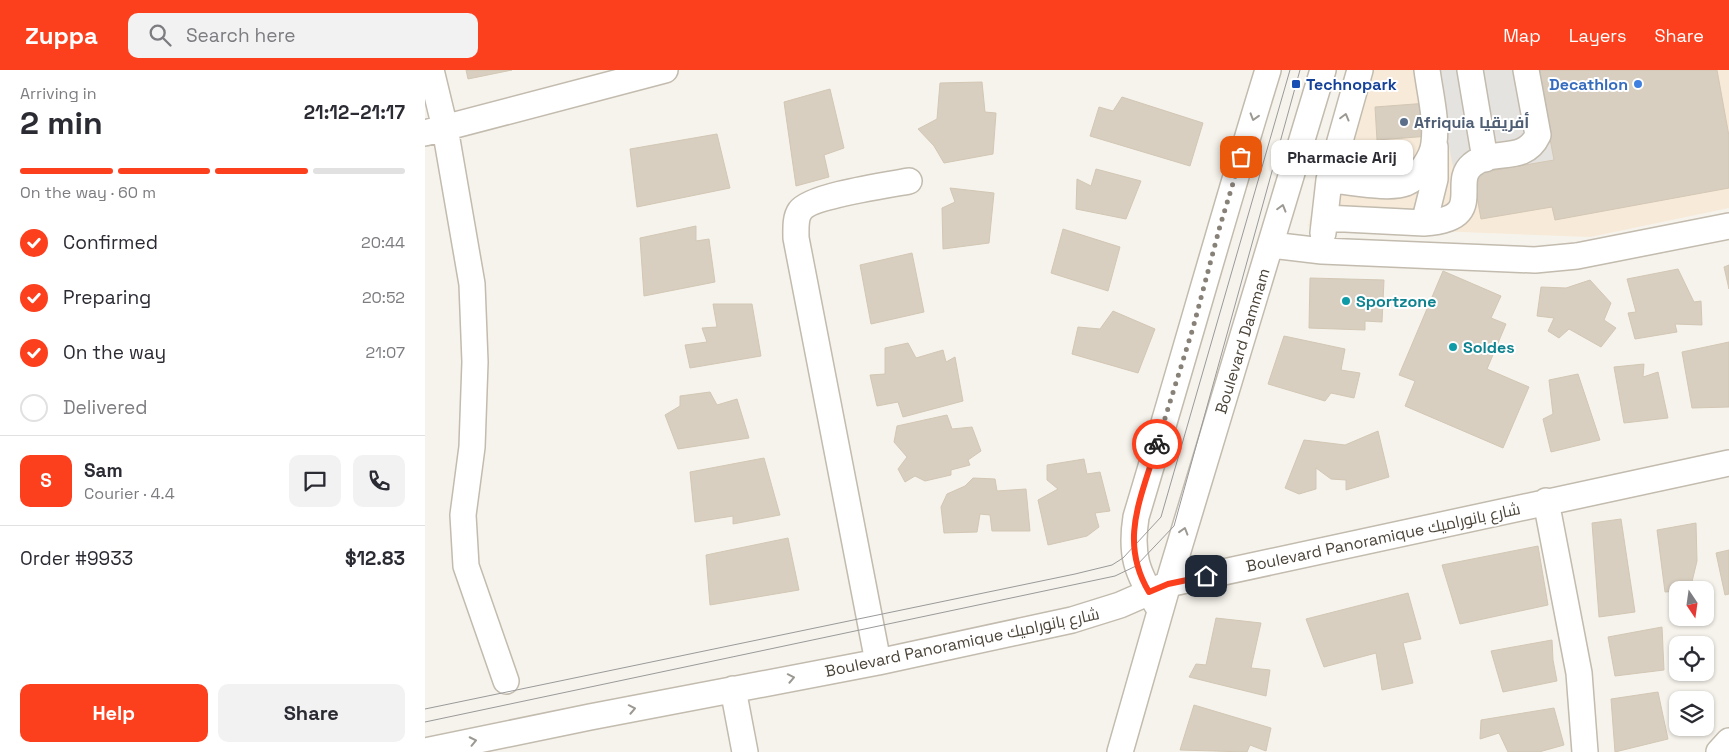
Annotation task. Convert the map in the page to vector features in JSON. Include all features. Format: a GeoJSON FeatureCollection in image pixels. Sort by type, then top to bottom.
{"type":"FeatureCollection","features":[{"type":"Feature","properties":{"kind":"street"},"geometry":{"type":"LineString","coordinates":[[431,70],[435,130],[472,284],[475,362],[472,447],[463,515],[466,566],[506,681]]}},
{"type":"Feature","properties":{"kind":"street"},"geometry":{"type":"LineString","coordinates":[[435,130],[661,70]]}},
{"type":"Feature","properties":{"kind":"street"},"geometry":{"type":"LineString","coordinates":[[1159,596],[1135,566],[1133,549],[1136,517],[1193,328],[1220,226],[1268,70]]}},
{"type":"Feature","properties":{"kind":"street","name":"Boulevard Dammam"},"geometry":{"type":"LineString","coordinates":[[1120,752],[1159,596],[1271,245],[1323,70]]}},
{"type":"Feature","properties":{"kind":"street"},"geometry":{"type":"LineString","coordinates":[[1322,251],[1329,180],[1360,70]]}},
{"type":"Feature","properties":{"kind":"street"},"geometry":{"type":"LineString","coordinates":[[1423,223],[1437,169],[1427,70]]}},
{"type":"Feature","properties":{"kind":"street"},"geometry":{"type":"LineString","coordinates":[[1470,70],[1485,158]]}},
{"type":"Feature","properties":{"kind":"street"},"geometry":{"type":"LineString","coordinates":[[1325,218],[1423,223],[1438,222],[1457,214],[1463,202],[1466,174],[1469,166],[1485,158],[1522,151],[1534,143],[1538,134],[1526,70]]}},
{"type":"Feature","properties":{"kind":"street"},"geometry":{"type":"LineString","coordinates":[[1329,180],[1394,185],[1406,183],[1414,178],[1424,166],[1435,144]]}},
{"type":"Feature","properties":{"kind":"street"},"geometry":{"type":"LineString","coordinates":[[878,662],[796,238],[798,214],[807,204],[841,194],[909,181]]}},
{"type":"Feature","properties":{"kind":"street"},"geometry":{"type":"LineString","coordinates":[[1271,245],[1322,251],[1535,260],[1577,256],[1729,226]]}},
{"type":"Feature","properties":{"kind":"street","name":"Boulevard Panoramique شارع بانوراميك"},"geometry":{"type":"LineString","coordinates":[[425,751],[878,662],[1072,620],[1120,605],[1546,501],[1729,463]]}},
{"type":"Feature","properties":{"kind":"street"},"geometry":{"type":"LineString","coordinates":[[1546,501],[1579,674],[1585,752]]}},
{"type":"Feature","properties":{"kind":"street"},"geometry":{"type":"LineString","coordinates":[[733,689],[745,752]]}},
{"type":"Feature","properties":{"kind":"street"},"geometry":{"type":"LineString","coordinates":[[1719,752],[1729,741]]}},
{"type":"Feature","properties":{"kind":"shaded area"},"geometry":{"type":"Polygon","coordinates":[[[1351,70],[1729,70],[1729,208],[1590,237],[1308,226],[1351,70]]]}},
{"type":"Feature","properties":{"kind":"shaded area"},"geometry":{"type":"Polygon","coordinates":[[[1434,70],[1537,70],[1554,160],[1455,177],[1434,70]]]}},
{"type":"Feature","properties":{"kind":"building"},"geometry":{"type":"Polygon","coordinates":[[[466,70],[512,70],[468,79],[466,70]]]}},
{"type":"Feature","properties":{"kind":"building"},"geometry":{"type":"Polygon","coordinates":[[[1537,70],[1717,70],[1729,136],[1729,188],[1555,220],[1552,207],[1481,219],[1473,174],[1554,160],[1537,70]]]}},
{"type":"Feature","properties":{"kind":"building"},"geometry":{"type":"Polygon","coordinates":[[[982,82],[985,112],[996,113],[993,154],[944,163],[934,146],[918,129],[937,119],[940,83],[982,82]]]}},
{"type":"Feature","properties":{"kind":"building"},"geometry":{"type":"Polygon","coordinates":[[[830,89],[844,148],[824,155],[829,177],[796,186],[784,102],[830,89]]]}},
{"type":"Feature","properties":{"kind":"building"},"geometry":{"type":"Polygon","coordinates":[[[1122,97],[1203,123],[1190,166],[1090,136],[1099,107],[1113,111],[1122,97]]]}},
{"type":"Feature","properties":{"kind":"building"},"geometry":{"type":"Polygon","coordinates":[[[1428,103],[1430,136],[1377,140],[1375,107],[1428,103]]]}},
{"type":"Feature","properties":{"kind":"building"},"geometry":{"type":"Polygon","coordinates":[[[717,134],[730,188],[637,207],[630,149],[717,134]]]}},
{"type":"Feature","properties":{"kind":"building"},"geometry":{"type":"Polygon","coordinates":[[[1096,169],[1141,181],[1126,219],[1076,209],[1077,179],[1091,186],[1096,169]]]}},
{"type":"Feature","properties":{"kind":"building"},"geometry":{"type":"Polygon","coordinates":[[[950,188],[994,193],[989,243],[943,249],[942,208],[955,202],[950,188]]]}},
{"type":"Feature","properties":{"kind":"building"},"geometry":{"type":"Polygon","coordinates":[[[696,226],[696,241],[709,239],[715,282],[644,296],[640,238],[696,226]]]}},
{"type":"Feature","properties":{"kind":"building"},"geometry":{"type":"Polygon","coordinates":[[[1063,229],[1120,247],[1108,291],[1051,273],[1063,229]]]}},
{"type":"Feature","properties":{"kind":"building"},"geometry":{"type":"Polygon","coordinates":[[[912,253],[924,312],[871,324],[860,265],[912,253]]]}},
{"type":"Feature","properties":{"kind":"building"},"geometry":{"type":"Polygon","coordinates":[[[1729,265],[1729,289],[1724,267],[1729,265]]]}},
{"type":"Feature","properties":{"kind":"building"},"geometry":{"type":"Polygon","coordinates":[[[1678,269],[1694,302],[1701,301],[1702,325],[1675,324],[1677,332],[1635,339],[1628,313],[1636,312],[1627,279],[1678,269]]]}},
{"type":"Feature","properties":{"kind":"building","name":"Soldes"},"geometry":{"type":"Polygon","coordinates":[[[1443,271],[1501,296],[1491,318],[1506,324],[1487,369],[1529,387],[1503,448],[1405,406],[1415,381],[1399,375],[1443,271]]]}},
{"type":"Feature","properties":{"kind":"building","name":"Sportzone"},"geometry":{"type":"Polygon","coordinates":[[[1310,278],[1384,280],[1382,322],[1365,321],[1365,330],[1309,328],[1310,278]]]}},
{"type":"Feature","properties":{"kind":"building"},"geometry":{"type":"Polygon","coordinates":[[[1590,280],[1611,303],[1604,320],[1616,328],[1601,347],[1569,329],[1559,338],[1548,331],[1554,318],[1537,316],[1541,287],[1566,288],[1590,280]]]}},
{"type":"Feature","properties":{"kind":"building"},"geometry":{"type":"Polygon","coordinates":[[[713,304],[752,304],[761,356],[690,368],[685,345],[707,342],[702,328],[717,327],[713,304]]]}},
{"type":"Feature","properties":{"kind":"building"},"geometry":{"type":"Polygon","coordinates":[[[1113,311],[1155,329],[1138,373],[1072,354],[1078,327],[1100,329],[1113,311]]]}},
{"type":"Feature","properties":{"kind":"building"},"geometry":{"type":"Polygon","coordinates":[[[1284,336],[1345,349],[1341,370],[1360,373],[1354,398],[1331,393],[1325,401],[1268,384],[1284,336]]]}},
{"type":"Feature","properties":{"kind":"building"},"geometry":{"type":"Polygon","coordinates":[[[1729,342],[1729,407],[1692,408],[1682,352],[1729,342]]]}},
{"type":"Feature","properties":{"kind":"building"},"geometry":{"type":"Polygon","coordinates":[[[908,343],[916,358],[943,350],[946,362],[955,357],[963,401],[903,417],[898,402],[877,406],[870,375],[885,374],[885,348],[908,343]]]}},
{"type":"Feature","properties":{"kind":"building"},"geometry":{"type":"Polygon","coordinates":[[[1644,364],[1643,377],[1658,372],[1668,418],[1624,423],[1614,367],[1644,364]]]}},
{"type":"Feature","properties":{"kind":"building"},"geometry":{"type":"Polygon","coordinates":[[[1578,374],[1600,440],[1551,452],[1543,419],[1553,414],[1549,380],[1578,374]]]}},
{"type":"Feature","properties":{"kind":"building"},"geometry":{"type":"Polygon","coordinates":[[[710,392],[717,405],[737,399],[749,438],[678,449],[665,415],[680,406],[680,396],[710,392]]]}},
{"type":"Feature","properties":{"kind":"building"},"geometry":{"type":"Polygon","coordinates":[[[947,415],[952,429],[972,427],[981,451],[968,460],[970,465],[951,470],[951,475],[925,481],[915,476],[905,482],[898,469],[907,457],[894,442],[897,426],[947,415]]]}},
{"type":"Feature","properties":{"kind":"building"},"geometry":{"type":"Polygon","coordinates":[[[1378,431],[1389,477],[1346,490],[1346,480],[1331,479],[1316,468],[1316,489],[1299,494],[1285,488],[1304,440],[1345,445],[1378,431]]]}},
{"type":"Feature","properties":{"kind":"building"},"geometry":{"type":"Polygon","coordinates":[[[764,458],[780,515],[733,524],[733,516],[695,522],[690,472],[764,458]]]}},
{"type":"Feature","properties":{"kind":"building"},"geometry":{"type":"Polygon","coordinates":[[[1084,459],[1087,474],[1100,472],[1110,511],[1095,513],[1099,527],[1087,536],[1048,545],[1038,500],[1058,489],[1047,480],[1047,465],[1084,459]]]}},
{"type":"Feature","properties":{"kind":"building"},"geometry":{"type":"Polygon","coordinates":[[[973,478],[995,479],[997,491],[1026,489],[1030,531],[992,531],[990,515],[980,514],[977,532],[944,533],[941,507],[947,494],[965,486],[973,478]]]}},
{"type":"Feature","properties":{"kind":"building"},"geometry":{"type":"Polygon","coordinates":[[[1621,519],[1635,612],[1599,617],[1592,523],[1621,519]]]}},
{"type":"Feature","properties":{"kind":"building"},"geometry":{"type":"Polygon","coordinates":[[[1696,523],[1697,561],[1692,581],[1669,581],[1669,592],[1665,592],[1657,530],[1696,523]]]}},
{"type":"Feature","properties":{"kind":"building"},"geometry":{"type":"Polygon","coordinates":[[[788,538],[799,590],[710,605],[706,555],[788,538]]]}},
{"type":"Feature","properties":{"kind":"building"},"geometry":{"type":"Polygon","coordinates":[[[1538,546],[1548,605],[1460,624],[1442,565],[1538,546]]]}},
{"type":"Feature","properties":{"kind":"building"},"geometry":{"type":"Polygon","coordinates":[[[1729,550],[1729,594],[1725,595],[1716,553],[1729,550]]]}},
{"type":"Feature","properties":{"kind":"building"},"geometry":{"type":"Polygon","coordinates":[[[1408,593],[1421,639],[1403,643],[1413,683],[1382,690],[1376,653],[1324,667],[1306,619],[1408,593]]]}},
{"type":"Feature","properties":{"kind":"building"},"geometry":{"type":"Polygon","coordinates":[[[1216,618],[1261,623],[1251,668],[1270,670],[1266,696],[1189,677],[1196,664],[1206,665],[1216,618]]]}},
{"type":"Feature","properties":{"kind":"building"},"geometry":{"type":"Polygon","coordinates":[[[1662,627],[1664,670],[1615,676],[1608,637],[1662,627]]]}},
{"type":"Feature","properties":{"kind":"building"},"geometry":{"type":"Polygon","coordinates":[[[1552,640],[1557,681],[1503,692],[1491,651],[1552,640]]]}},
{"type":"Feature","properties":{"kind":"building"},"geometry":{"type":"Polygon","coordinates":[[[1658,692],[1668,739],[1615,752],[1611,699],[1658,692]]]}},
{"type":"Feature","properties":{"kind":"building"},"geometry":{"type":"Polygon","coordinates":[[[1194,705],[1271,728],[1266,751],[1250,745],[1247,752],[1180,750],[1194,705]]]}},
{"type":"Feature","properties":{"kind":"building"},"geometry":{"type":"Polygon","coordinates":[[[1554,708],[1564,745],[1539,752],[1508,752],[1499,733],[1480,739],[1481,720],[1554,708]]]}},
{"type":"Feature","properties":{"kind":"tram line"},"geometry":{"type":"LineString","coordinates":[[425,709],[1075,574],[1112,565],[1123,558],[1161,517],[1290,70]]}},
{"type":"Feature","properties":{"kind":"tram line"},"geometry":{"type":"LineString","coordinates":[[425,722],[1115,576],[1136,566],[1174,526],[1300,70]]}},
{"type":"Feature","properties":{"kind":"way so far"},"geometry":{"type":"LineString","coordinates":[[1157,444],[1193,328],[1220,226],[1241,157]]}},
{"type":"Feature","properties":{"kind":"place","name":"Technopark"},"geometry":{"type":"Point","coordinates":[1296,84]}},
{"type":"Feature","properties":{"kind":"place","name":"Decathlon"},"geometry":{"type":"Point","coordinates":[1638,84]}},
{"type":"Feature","properties":{"kind":"place","name":"Afriquia أفريقيا"},"geometry":{"type":"Point","coordinates":[1404,122]}},
{"type":"Feature","properties":{"kind":"place","name":"Pharmacie Arij"},"geometry":{"type":"Point","coordinates":[1241,157]}},
{"type":"Feature","properties":{"kind":"place","name":"Sportzone"},"geometry":{"type":"Point","coordinates":[1346,301]}},
{"type":"Feature","properties":{"kind":"place","name":"Soldes"},"geometry":{"type":"Point","coordinates":[1453,347]}},
{"type":"Feature","properties":{"kind":"route"},"geometry":{"type":"LineString","coordinates":[[1157,444],[1133,533],[1135,566],[1149,592],[1168,584],[1206,576]]}}]}
